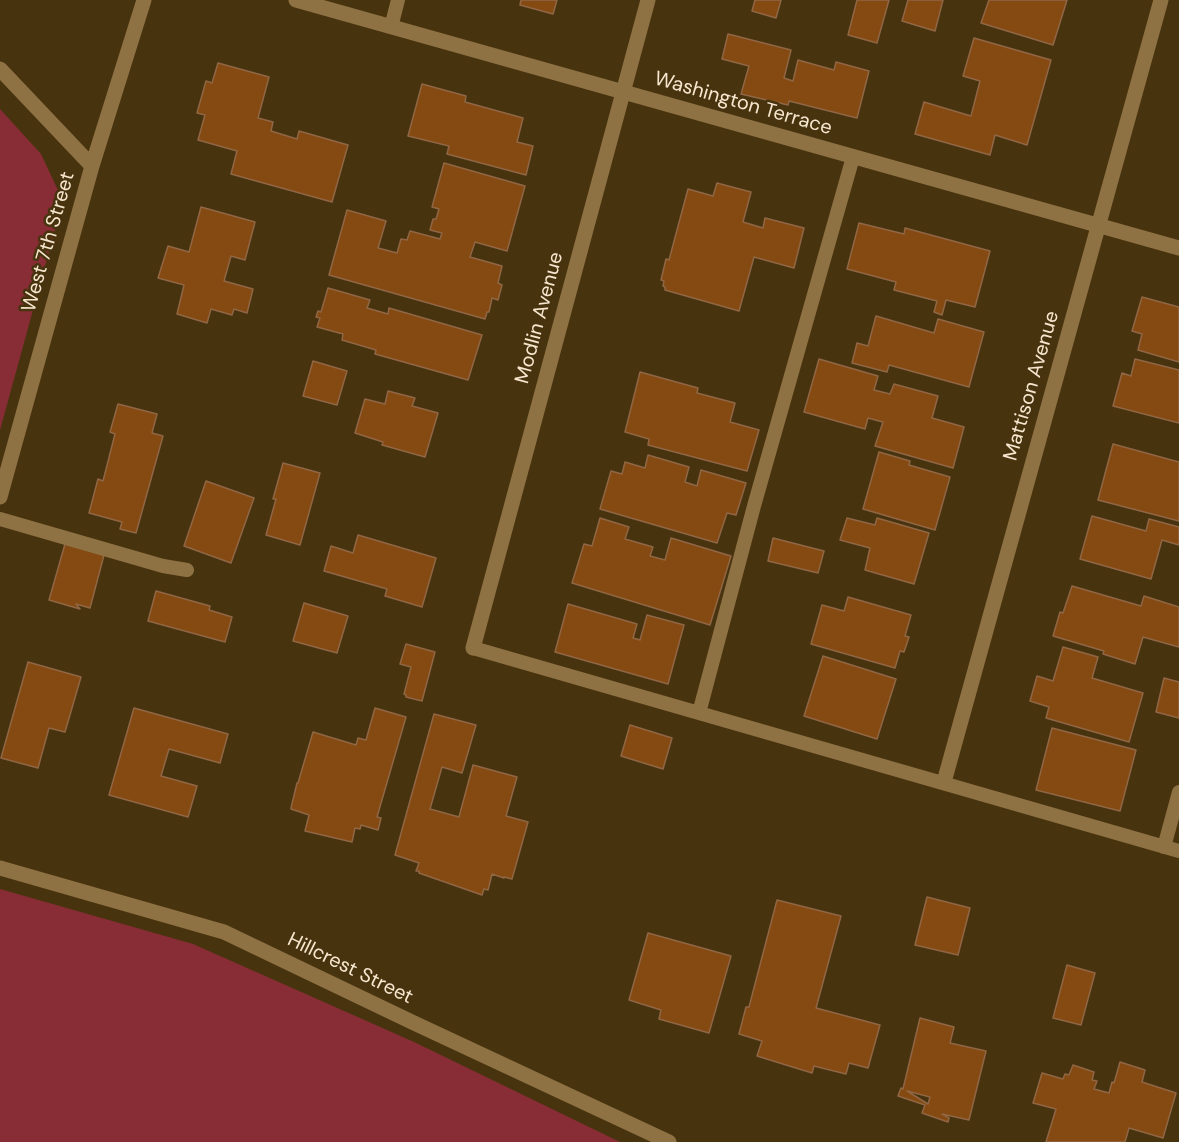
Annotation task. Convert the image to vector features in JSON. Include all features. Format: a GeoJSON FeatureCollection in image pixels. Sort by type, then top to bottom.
{"type":"FeatureCollection","features":[{"type":"Feature","properties":{"kind":"street","name":"West 7th Street"},"geometry":{"type":"LineString","coordinates":[[0,497],[92,166],[144,0]]}},
{"type":"Feature","properties":{"kind":"street","name":"Washington Terrace"},"geometry":{"type":"LineString","coordinates":[[296,0],[1179,248]]}},
{"type":"Feature","properties":{"kind":"street","name":"Modlin Avenue"},"geometry":{"type":"LineString","coordinates":[[473,648],[648,0]]}},
{"type":"Feature","properties":{"kind":"street","name":"Mattison Avenue"},"geometry":{"type":"LineString","coordinates":[[944,782],[1161,0]]}},
{"type":"Feature","properties":{"kind":"street"},"geometry":{"type":"LineString","coordinates":[[0,69],[92,166]]}},
{"type":"Feature","properties":{"kind":"street","name":"Hillcrest Street"},"geometry":{"type":"LineString","coordinates":[[0,868],[224,932],[669,1142]]}},
{"type":"Feature","properties":{"kind":"lane"},"geometry":{"type":"LineString","coordinates":[[391,27],[398,0]]}},
{"type":"Feature","properties":{"kind":"lane"},"geometry":{"type":"LineString","coordinates":[[699,712],[754,506],[853,157]]}},
{"type":"Feature","properties":{"kind":"lane"},"geometry":{"type":"LineString","coordinates":[[0,519],[163,567],[187,570]]}},
{"type":"Feature","properties":{"kind":"lane"},"geometry":{"type":"LineString","coordinates":[[473,648],[1179,851]]}},
{"type":"Feature","properties":{"kind":"lane"},"geometry":{"type":"LineString","coordinates":[[1164,847],[1179,792]]}},
{"type":"Feature","properties":{"kind":"shaded area"},"geometry":{"type":"Polygon","coordinates":[[[0,109],[41,154],[63,201],[0,430],[0,109]]]}},
{"type":"Feature","properties":{"kind":"shaded area"},"geometry":{"type":"Polygon","coordinates":[[[0,889],[193,944],[414,1042],[620,1142],[0,1142],[0,889]]]}},
{"type":"Feature","properties":{"kind":"building"},"geometry":{"type":"Polygon","coordinates":[[[521,0],[557,0],[553,14],[520,5],[521,0]]]}},
{"type":"Feature","properties":{"kind":"building"},"geometry":{"type":"Polygon","coordinates":[[[755,0],[781,0],[776,18],[752,11],[755,0]]]}},
{"type":"Feature","properties":{"kind":"building"},"geometry":{"type":"Polygon","coordinates":[[[857,0],[889,0],[877,43],[848,35],[857,0]]]}},
{"type":"Feature","properties":{"kind":"building"},"geometry":{"type":"Polygon","coordinates":[[[908,0],[943,0],[935,31],[902,21],[908,0]]]}},
{"type":"Feature","properties":{"kind":"building"},"geometry":{"type":"Polygon","coordinates":[[[989,0],[1067,0],[1053,45],[981,23],[989,0]]]}},
{"type":"Feature","properties":{"kind":"building"},"geometry":{"type":"Polygon","coordinates":[[[728,34],[791,50],[784,78],[793,81],[798,60],[834,70],[836,62],[869,71],[857,118],[789,101],[788,105],[741,94],[749,66],[722,59],[728,34]]]}},
{"type":"Feature","properties":{"kind":"building"},"geometry":{"type":"Polygon","coordinates":[[[974,38],[1051,60],[1027,145],[995,135],[990,155],[915,134],[924,102],[971,116],[980,81],[963,76],[974,38]]]}},
{"type":"Feature","properties":{"kind":"building"},"geometry":{"type":"Polygon","coordinates":[[[218,63],[269,77],[258,118],[273,122],[271,131],[297,139],[299,131],[348,145],[332,202],[231,174],[237,151],[198,140],[205,115],[197,113],[206,81],[212,83],[218,63]]]}},
{"type":"Feature","properties":{"kind":"building"},"geometry":{"type":"Polygon","coordinates":[[[422,84],[466,96],[465,102],[523,118],[517,142],[533,146],[526,175],[447,154],[449,146],[408,136],[422,84]]]}},
{"type":"Feature","properties":{"kind":"building"},"geometry":{"type":"Polygon","coordinates":[[[444,163],[525,186],[507,251],[475,242],[470,257],[502,266],[498,283],[502,285],[498,300],[492,298],[485,319],[329,275],[347,210],[386,221],[378,248],[397,253],[401,239],[407,240],[410,231],[440,239],[442,233],[430,230],[439,209],[432,207],[444,163]]]}},
{"type":"Feature","properties":{"kind":"building"},"geometry":{"type":"Polygon","coordinates":[[[717,183],[751,192],[743,222],[763,228],[765,218],[804,228],[794,268],[754,257],[739,311],[665,290],[664,281],[661,280],[666,259],[669,260],[688,189],[713,196],[717,183]]]}},
{"type":"Feature","properties":{"kind":"building"},"geometry":{"type":"Polygon","coordinates":[[[201,207],[255,222],[245,260],[231,256],[224,281],[253,289],[247,313],[234,309],[232,315],[211,309],[207,323],[177,314],[184,285],[158,278],[168,246],[189,252],[201,207]]]}},
{"type":"Feature","properties":{"kind":"building"},"geometry":{"type":"Polygon","coordinates":[[[859,223],[904,234],[905,228],[990,251],[975,307],[946,300],[942,315],[934,312],[937,301],[894,290],[896,282],[847,269],[859,223]]]}},
{"type":"Feature","properties":{"kind":"building"},"geometry":{"type":"Polygon","coordinates":[[[328,288],[370,300],[367,308],[388,314],[389,308],[482,335],[468,380],[375,354],[376,350],[342,340],[343,334],[317,327],[320,318],[316,317],[318,311],[321,312],[328,288]]]}},
{"type":"Feature","properties":{"kind":"building"},"geometry":{"type":"Polygon","coordinates":[[[1142,297],[1179,307],[1179,362],[1138,350],[1142,334],[1132,331],[1142,297]]]}},
{"type":"Feature","properties":{"kind":"building"},"geometry":{"type":"Polygon","coordinates":[[[876,316],[934,333],[938,319],[984,332],[969,387],[889,365],[887,372],[852,363],[857,343],[868,346],[876,316]]]}},
{"type":"Feature","properties":{"kind":"building"},"geometry":{"type":"Polygon","coordinates":[[[819,359],[878,376],[874,390],[890,394],[894,384],[938,396],[932,418],[964,427],[953,468],[875,446],[883,422],[868,418],[865,429],[804,412],[819,359]]]}},
{"type":"Feature","properties":{"kind":"building"},"geometry":{"type":"Polygon","coordinates":[[[1135,359],[1179,370],[1179,423],[1113,406],[1122,373],[1131,376],[1135,359]]]}},
{"type":"Feature","properties":{"kind":"building"},"geometry":{"type":"Polygon","coordinates":[[[313,361],[347,371],[337,405],[303,396],[313,361]]]}},
{"type":"Feature","properties":{"kind":"building"},"geometry":{"type":"Polygon","coordinates":[[[640,372],[698,388],[697,393],[735,403],[730,422],[759,430],[747,471],[648,445],[649,439],[625,432],[640,372]]]}},
{"type":"Feature","properties":{"kind":"building"},"geometry":{"type":"Polygon","coordinates":[[[388,391],[415,398],[412,406],[438,413],[425,457],[382,445],[383,442],[355,433],[365,399],[385,404],[388,391]]]}},
{"type":"Feature","properties":{"kind":"building"},"geometry":{"type":"Polygon","coordinates":[[[118,404],[157,414],[152,433],[163,436],[136,533],[120,529],[122,522],[89,513],[98,479],[103,481],[115,434],[110,432],[118,404]]]}},
{"type":"Feature","properties":{"kind":"building"},"geometry":{"type":"Polygon","coordinates":[[[1113,444],[1179,462],[1179,521],[1098,500],[1113,444]]]}},
{"type":"Feature","properties":{"kind":"building"},"geometry":{"type":"Polygon","coordinates":[[[879,452],[910,461],[909,465],[950,477],[935,530],[863,509],[879,452]]]}},
{"type":"Feature","properties":{"kind":"building"},"geometry":{"type":"Polygon","coordinates":[[[648,455],[689,467],[685,482],[697,486],[701,470],[746,483],[736,515],[727,513],[717,543],[600,509],[611,471],[622,474],[625,462],[645,468],[648,455]]]}},
{"type":"Feature","properties":{"kind":"building"},"geometry":{"type":"Polygon","coordinates":[[[283,463],[320,473],[300,545],[266,535],[283,463]]]}},
{"type":"Feature","properties":{"kind":"building"},"geometry":{"type":"Polygon","coordinates":[[[206,481],[254,498],[231,563],[184,546],[206,481]]]}},
{"type":"Feature","properties":{"kind":"building"},"geometry":{"type":"Polygon","coordinates":[[[1092,516],[1146,531],[1149,519],[1179,527],[1179,545],[1162,540],[1151,579],[1080,559],[1092,516]]]}},
{"type":"Feature","properties":{"kind":"building"},"geometry":{"type":"Polygon","coordinates":[[[600,518],[629,527],[625,539],[653,547],[650,556],[665,560],[671,538],[731,556],[710,625],[572,583],[584,544],[592,546],[600,518]]]}},
{"type":"Feature","properties":{"kind":"building"},"geometry":{"type":"Polygon","coordinates":[[[847,518],[875,525],[877,518],[929,533],[914,584],[865,570],[870,548],[840,540],[847,518]]]}},
{"type":"Feature","properties":{"kind":"building"},"geometry":{"type":"Polygon","coordinates":[[[358,535],[436,558],[422,607],[385,596],[387,589],[324,571],[331,546],[353,553],[358,535]]]}},
{"type":"Feature","properties":{"kind":"building"},"geometry":{"type":"Polygon","coordinates":[[[773,538],[824,551],[818,573],[768,561],[773,538]]]}},
{"type":"Feature","properties":{"kind":"building"},"geometry":{"type":"Polygon","coordinates":[[[65,544],[104,555],[90,608],[76,604],[80,609],[49,600],[65,544]]]}},
{"type":"Feature","properties":{"kind":"building"},"geometry":{"type":"Polygon","coordinates":[[[1072,586],[1141,606],[1144,596],[1179,607],[1179,647],[1143,637],[1135,664],[1103,654],[1104,651],[1053,636],[1060,612],[1063,613],[1072,586]]]}},
{"type":"Feature","properties":{"kind":"building"},"geometry":{"type":"Polygon","coordinates":[[[156,591],[210,606],[209,610],[232,617],[225,642],[148,621],[156,591]]]}},
{"type":"Feature","properties":{"kind":"building"},"geometry":{"type":"Polygon","coordinates":[[[848,597],[911,615],[905,636],[909,637],[904,652],[900,651],[895,668],[811,644],[822,605],[844,611],[848,597]]]}},
{"type":"Feature","properties":{"kind":"building"},"geometry":{"type":"Polygon","coordinates":[[[304,603],[348,616],[337,653],[293,641],[304,603]]]}},
{"type":"Feature","properties":{"kind":"building"},"geometry":{"type":"Polygon","coordinates":[[[568,604],[637,624],[633,638],[640,640],[647,615],[684,625],[668,684],[555,652],[568,604]]]}},
{"type":"Feature","properties":{"kind":"building"},"geometry":{"type":"Polygon","coordinates":[[[406,644],[435,652],[422,701],[406,697],[404,694],[411,667],[400,664],[406,644]]]}},
{"type":"Feature","properties":{"kind":"building"},"geometry":{"type":"Polygon","coordinates":[[[1063,647],[1098,657],[1092,678],[1143,693],[1129,742],[1046,718],[1049,707],[1030,701],[1037,676],[1053,681],[1063,647]]]}},
{"type":"Feature","properties":{"kind":"building"},"geometry":{"type":"Polygon","coordinates":[[[823,656],[896,679],[877,739],[804,716],[823,656]]]}},
{"type":"Feature","properties":{"kind":"building"},"geometry":{"type":"Polygon","coordinates":[[[28,662],[81,677],[65,732],[49,728],[38,768],[1,758],[28,662]]]}},
{"type":"Feature","properties":{"kind":"building"},"geometry":{"type":"Polygon","coordinates":[[[1164,678],[1179,682],[1179,718],[1156,712],[1164,678]]]}},
{"type":"Feature","properties":{"kind":"building"},"geometry":{"type":"Polygon","coordinates":[[[134,708],[228,734],[220,763],[169,749],[161,776],[197,786],[188,817],[109,795],[134,708]]]}},
{"type":"Feature","properties":{"kind":"building"},"geometry":{"type":"Polygon","coordinates":[[[375,708],[406,717],[377,817],[381,818],[378,830],[361,825],[360,829],[355,828],[352,842],[305,831],[309,815],[291,808],[313,732],[356,745],[358,738],[366,740],[375,708]]]}},
{"type":"Feature","properties":{"kind":"building"},"geometry":{"type":"Polygon","coordinates":[[[434,714],[476,725],[462,773],[442,767],[430,809],[459,817],[473,765],[517,777],[506,816],[528,822],[512,879],[492,874],[488,890],[484,889],[482,895],[419,873],[416,871],[419,863],[395,855],[434,714]]]}},
{"type":"Feature","properties":{"kind":"building"},"geometry":{"type":"Polygon","coordinates":[[[630,725],[672,738],[663,769],[621,756],[630,725]]]}},
{"type":"Feature","properties":{"kind":"building"},"geometry":{"type":"Polygon","coordinates":[[[1052,728],[1136,750],[1120,811],[1036,790],[1052,728]]]}},
{"type":"Feature","properties":{"kind":"building"},"geometry":{"type":"Polygon","coordinates":[[[927,897],[970,908],[958,955],[915,945],[927,897]]]}},
{"type":"Feature","properties":{"kind":"building"},"geometry":{"type":"Polygon","coordinates":[[[777,900],[841,916],[816,1008],[880,1025],[868,1068],[849,1063],[846,1074],[814,1066],[812,1073],[757,1056],[762,1041],[739,1034],[746,1007],[749,1007],[777,900]]]}},
{"type":"Feature","properties":{"kind":"building"},"geometry":{"type":"Polygon","coordinates":[[[648,933],[731,956],[709,1033],[659,1019],[661,1010],[629,1000],[648,933]]]}},
{"type":"Feature","properties":{"kind":"building"},"geometry":{"type":"Polygon","coordinates":[[[1067,965],[1095,973],[1081,1025],[1053,1018],[1067,965]]]}},
{"type":"Feature","properties":{"kind":"building"},"geometry":{"type":"Polygon","coordinates":[[[920,1018],[954,1027],[950,1043],[986,1051],[969,1120],[942,1114],[949,1118],[948,1122],[922,1113],[925,1105],[898,1096],[901,1088],[903,1089],[920,1018]],[[907,1091],[928,1104],[930,1097],[907,1091]]]}},
{"type":"Feature","properties":{"kind":"building"},"geometry":{"type":"Polygon","coordinates":[[[1120,1062],[1145,1070],[1142,1082],[1176,1093],[1163,1138],[1129,1128],[1125,1142],[1046,1142],[1056,1109],[1033,1103],[1042,1073],[1063,1079],[1065,1074],[1069,1075],[1073,1065],[1094,1072],[1092,1080],[1097,1081],[1094,1089],[1109,1093],[1120,1062]]]}}]}
